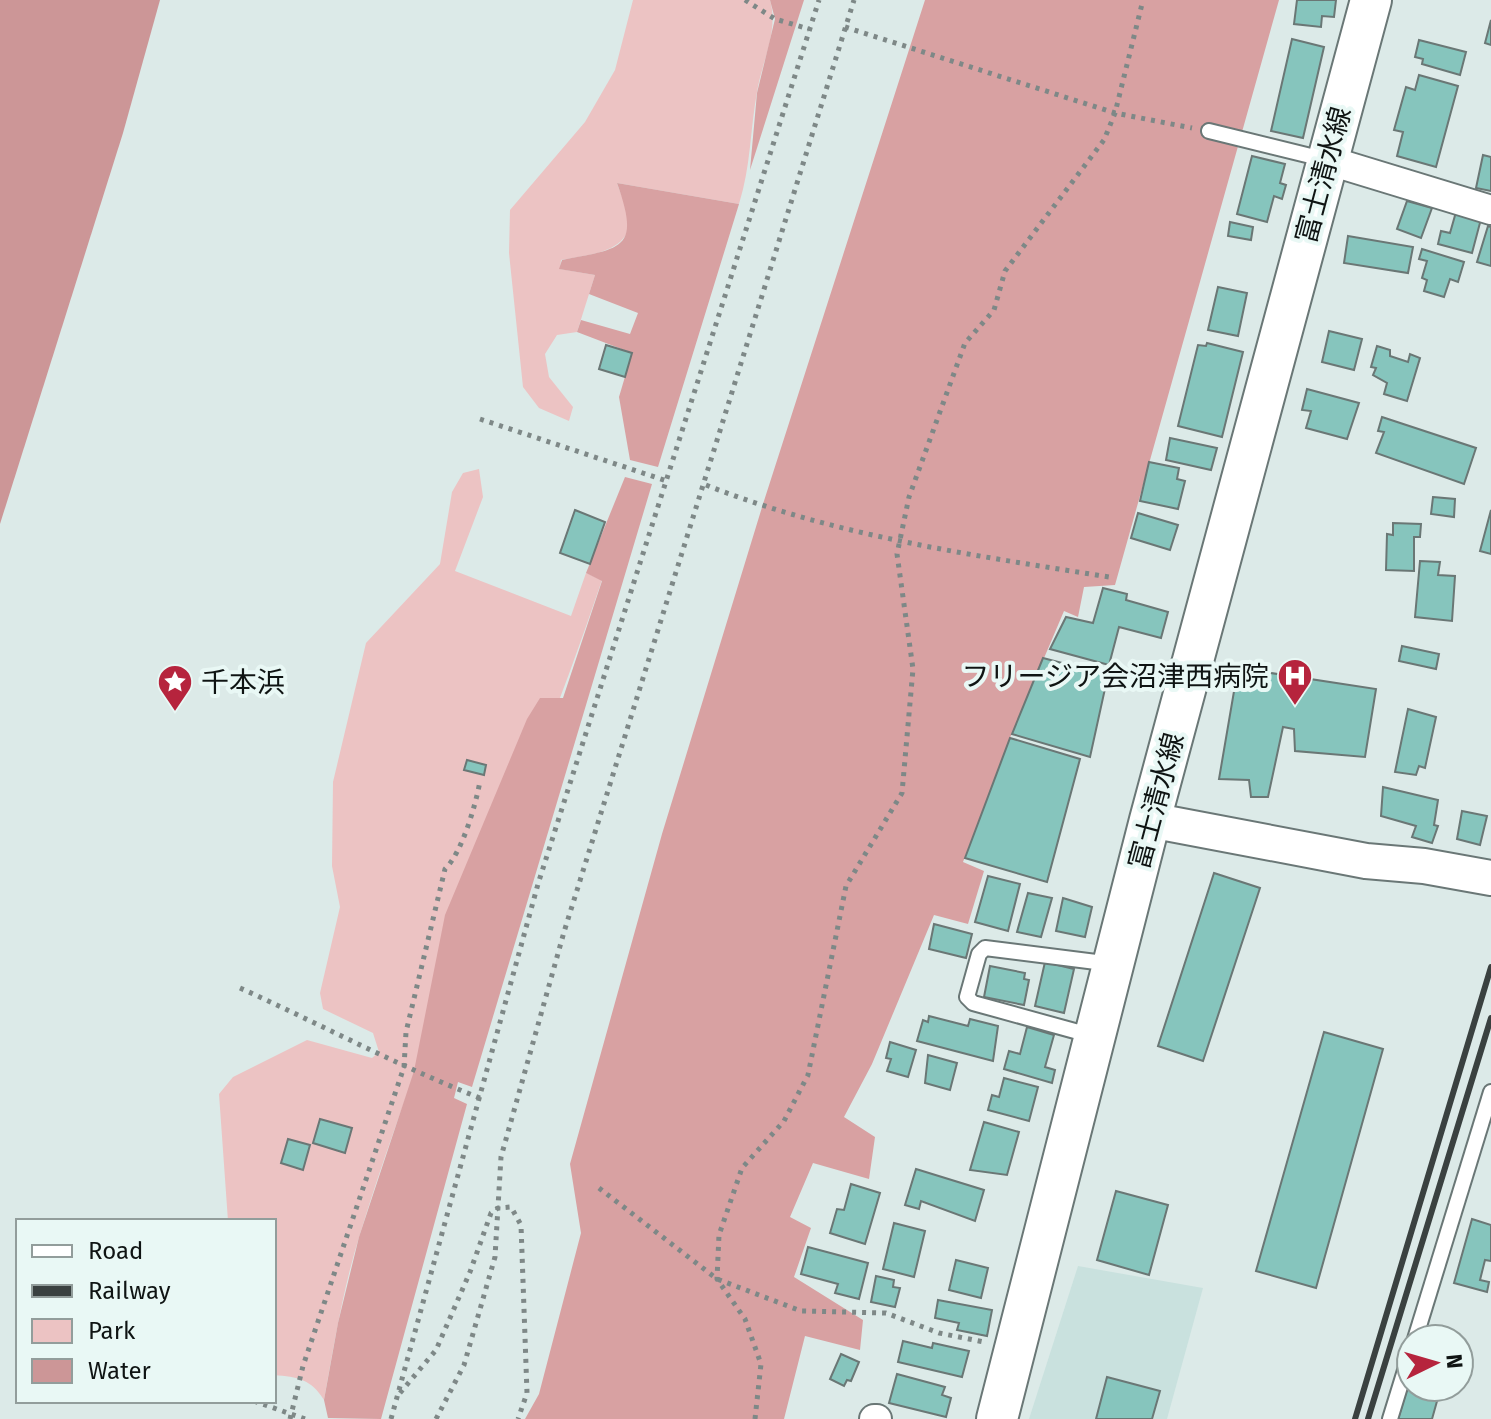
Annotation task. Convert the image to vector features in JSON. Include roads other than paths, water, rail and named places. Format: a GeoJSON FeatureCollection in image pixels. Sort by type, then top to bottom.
{"type":"FeatureCollection","features":[{"type":"Feature","properties":{"kind":"main road","name":"富士清水線"},"geometry":{"type":"LineString","coordinates":[[997,1419],[1112,964],[1371,0]]}},
{"type":"Feature","properties":{"kind":"street"},"geometry":{"type":"LineString","coordinates":[[1327,160],[1491,210]]}},
{"type":"Feature","properties":{"kind":"street"},"geometry":{"type":"LineString","coordinates":[[1150,820],[1366,861],[1489,869]]}},
{"type":"Feature","properties":{"kind":"lane"},"geometry":{"type":"LineString","coordinates":[[1209,131],[1327,160]]}},
{"type":"Feature","properties":{"kind":"lane"},"geometry":{"type":"LineString","coordinates":[[1095,1036],[973,1003],[967,997],[979,954],[985,948],[1112,964]]}},
{"type":"Feature","properties":{"kind":"lane"},"geometry":{"type":"LineString","coordinates":[[1420,1323],[1491,1092]]}},
{"type":"Feature","properties":{"kind":"water"},"geometry":{"type":"Polygon","coordinates":[[[0,0],[160,0],[123,133],[0,524],[0,0]]]}},
{"type":"Feature","properties":{"kind":"railway"},"geometry":{"type":"LineString","coordinates":[[1355,1419],[1491,967]]}},
{"type":"Feature","properties":{"kind":"railway"},"geometry":{"type":"LineString","coordinates":[[1368,1419],[1491,1018]]}},
{"type":"Feature","properties":{"kind":"place","name":"フリージア会沼津西病院"},"geometry":{"type":"Point","coordinates":[1295,707]}},
{"type":"Feature","properties":{"kind":"place","name":"千本浜"},"geometry":{"type":"Point","coordinates":[175,713]}}]}
